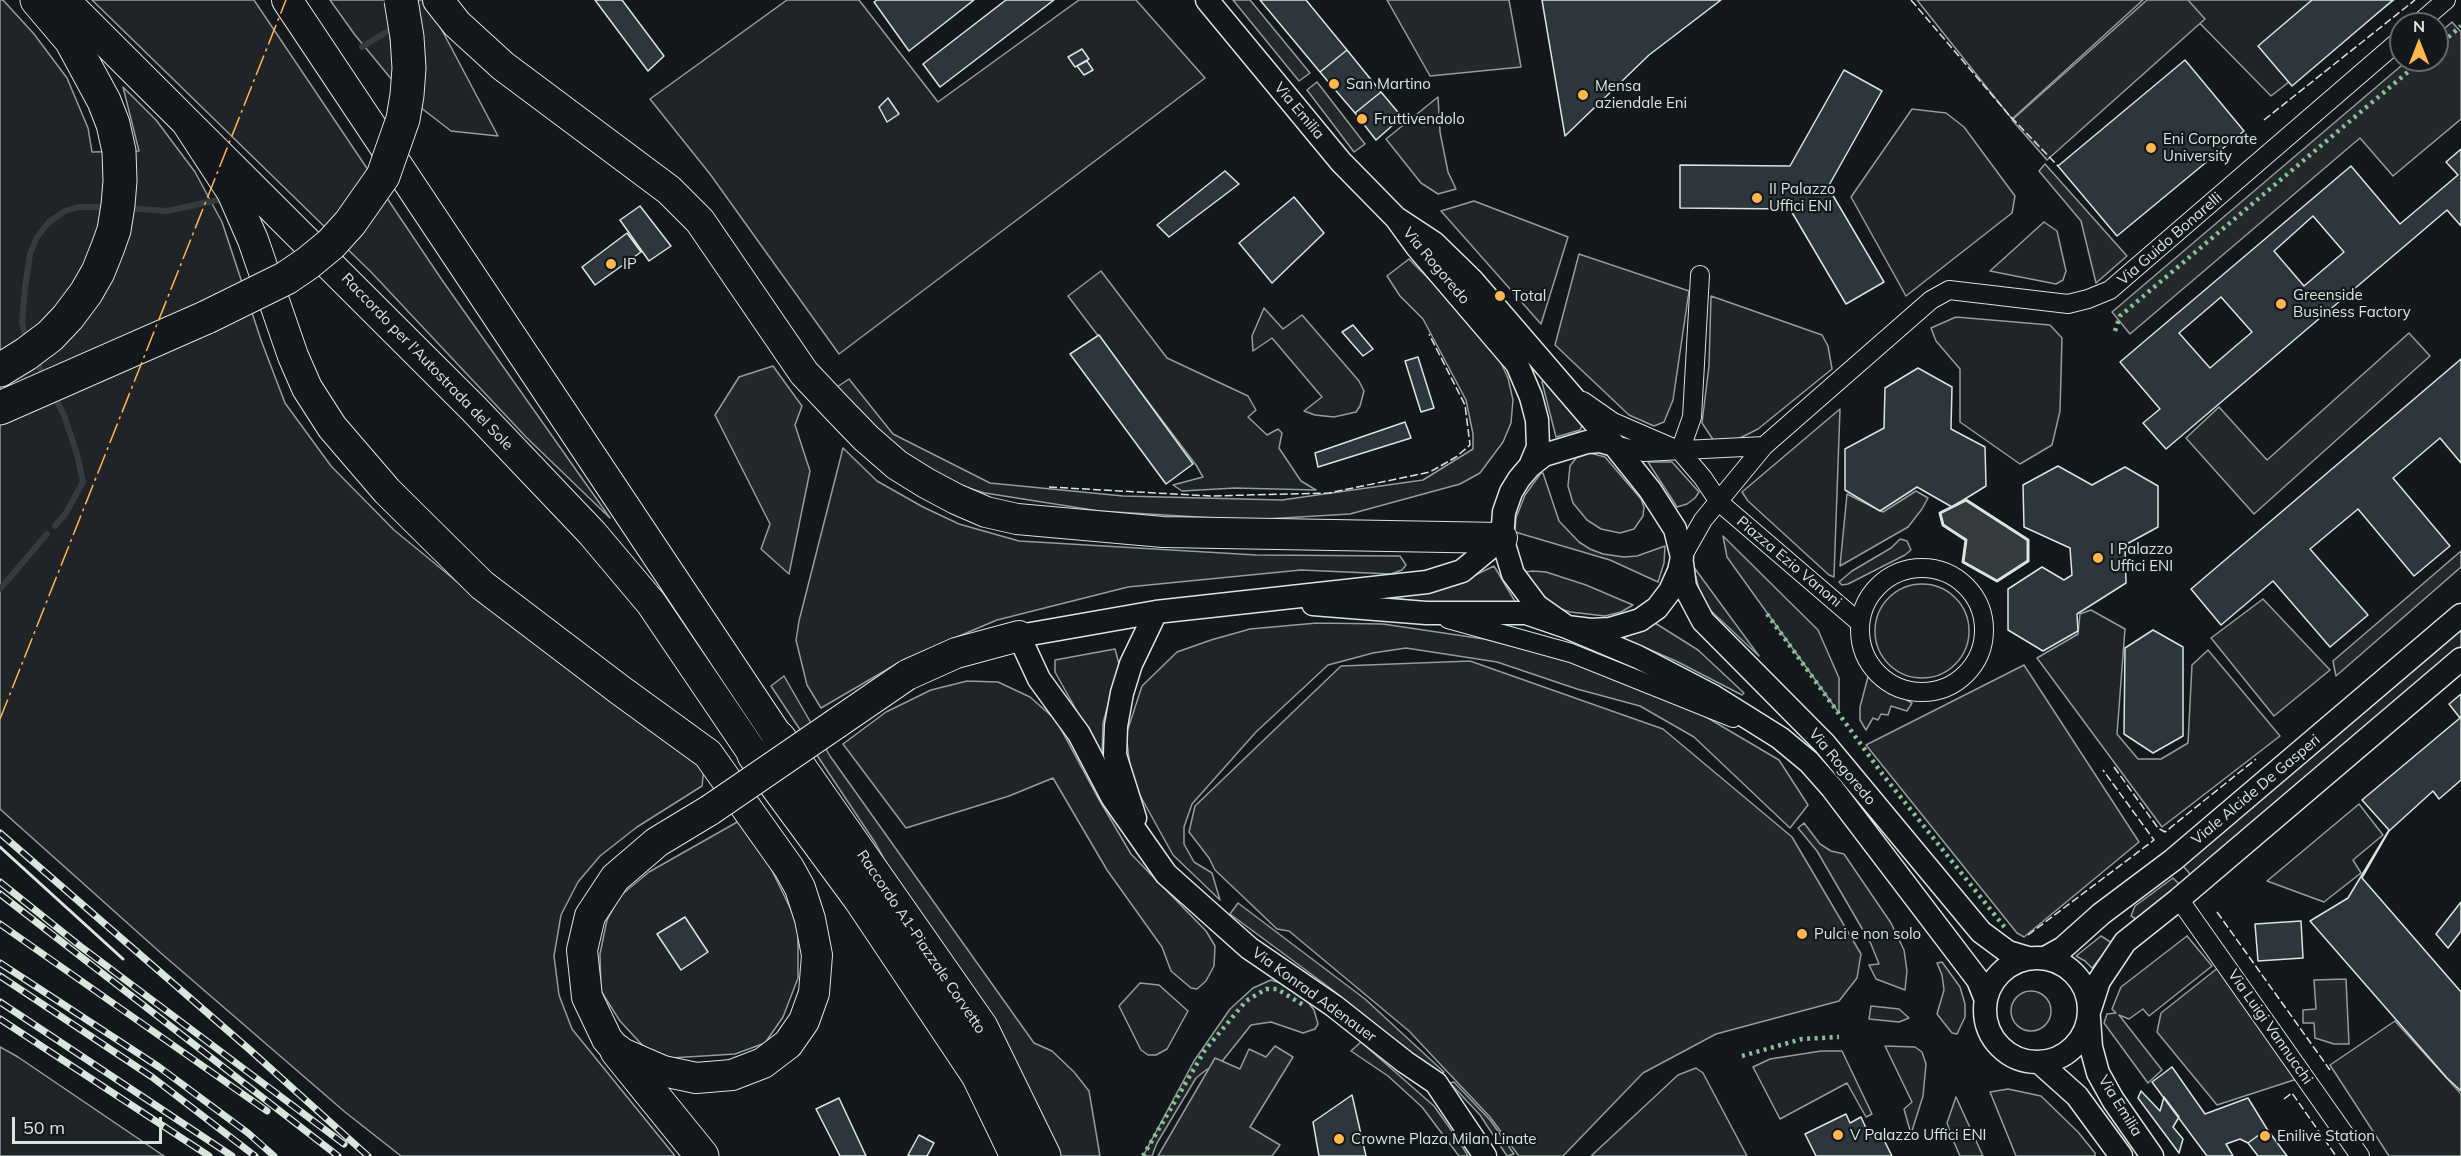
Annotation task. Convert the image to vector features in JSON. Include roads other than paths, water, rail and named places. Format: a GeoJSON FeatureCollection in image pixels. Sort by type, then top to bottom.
{"type":"FeatureCollection","features":[{"type":"Feature","properties":{"kind":"highway"},"geometry":{"type":"LineString","coordinates":[[0,370],[50,336],[68,317],[98,272],[114,230],[117,213],[120,181],[119,151],[104,101],[71,40],[37,0]]}},
{"type":"Feature","properties":{"kind":"highway","name":"Raccordo per l'Autostrada del Sole"},"geometry":{"type":"LineString","coordinates":[[64,0],[474,409],[592,533],[767,747]]}},
{"type":"Feature","properties":{"kind":"highway"},"geometry":{"type":"LineString","coordinates":[[287,0],[767,747]]}},
{"type":"Feature","properties":{"kind":"highway"},"geometry":{"type":"LineString","coordinates":[[0,408],[252,296],[286,278],[331,244],[350,223],[383,176],[403,120],[409,68],[401,0]]}},
{"type":"Feature","properties":{"kind":"highway"},"geometry":{"type":"LineString","coordinates":[[438,0],[458,24],[502,66],[669,190],[700,221],[804,373],[866,438],[897,465],[956,499],[986,512],[1017,519],[1152,531],[1357,537],[1502,538]]}},
{"type":"Feature","properties":{"kind":"highway"},"geometry":{"type":"LineString","coordinates":[[187,123],[232,192],[253,240],[293,356],[307,388],[332,427],[387,491],[482,585],[708,754],[801,888],[815,937],[817,955],[814,993],[798,1031],[778,1053],[743,1072],[715,1078],[696,1078],[663,1071],[617,1051]]}},
{"type":"Feature","properties":{"kind":"highway"},"geometry":{"type":"LineString","coordinates":[[702,1156],[607,1039],[587,997],[582,950],[590,916],[615,878],[657,842],[710,810],[907,675],[956,653],[1019,636]]}},
{"type":"Feature","properties":{"kind":"highway","name":"Raccordo A1-Piazzale Corvetto"},"geometry":{"type":"LineString","coordinates":[[767,747],[861,900],[978,1075],[1017,1156]]}},
{"type":"Feature","properties":{"kind":"highway","name":"Raccordo A1-Piazzale Corvetto"},"geometry":{"type":"LineString","coordinates":[[767,747],[981,1027],[1044,1156]]}},
{"type":"Feature","properties":{"kind":"street","name":"Via Emilia"},"geometry":{"type":"LineString","coordinates":[[1207,0],[1354,177],[1396,218]]}},
{"type":"Feature","properties":{"kind":"street"},"geometry":{"type":"LineString","coordinates":[[2432,12],[2446,0]]}},
{"type":"Feature","properties":{"kind":"street"},"geometry":{"type":"LineString","coordinates":[[2455,0],[2461,7]]}},
{"type":"Feature","properties":{"kind":"street","name":"Via Guido Bonarelli"},"geometry":{"type":"LineString","coordinates":[[1682,556],[1699,526],[1764,446],[1931,300],[1949,290],[2068,304],[2110,290],[2389,49]]}},
{"type":"Feature","properties":{"kind":"street","name":"Via Rogoredo"},"geometry":{"type":"LineString","coordinates":[[1396,218],[1434,243],[1450,257],[1614,445]]}},
{"type":"Feature","properties":{"kind":"street","name":"Via Rogoredo"},"geometry":{"type":"LineString","coordinates":[[1396,218],[1417,247],[1517,364],[1532,397],[1537,420],[1538,447],[1530,466]]}},
{"type":"Feature","properties":{"kind":"street"},"geometry":{"type":"LineString","coordinates":[[1680,451],[1692,417],[1700,275]]}},
{"type":"Feature","properties":{"kind":"street"},"geometry":{"type":"LineString","coordinates":[[1571,394],[1613,422],[1680,451]]}},
{"type":"Feature","properties":{"kind":"street"},"geometry":{"type":"LineString","coordinates":[[1764,446],[1644,452],[1593,441],[1570,445],[1544,454],[1530,466],[1514,486],[1507,500],[1502,538],[1513,574],[1524,591],[1557,621],[1662,668],[1713,696],[1780,738],[1809,762],[1832,788],[1978,980],[1986,1000],[1987,1023],[1999,1045],[2010,1054],[2024,1060],[2039,1062],[2064,1054],[2076,1045],[2084,1033],[2098,981],[2125,942],[2179,899],[2461,659]]}},
{"type":"Feature","properties":{"kind":"street"},"geometry":{"type":"LineString","coordinates":[[1239,602],[1338,605],[1426,613],[1526,613],[1591,630],[1629,624],[1650,614],[1667,596],[1674,584],[1682,556],[1675,529],[1664,510],[1614,445]]}},
{"type":"Feature","properties":{"kind":"street","name":"Piazza Ezio Vanoni"},"geometry":{"type":"LineString","coordinates":[[1680,451],[1703,478],[1719,502],[1860,623]]}},
{"type":"Feature","properties":{"kind":"street"},"geometry":{"type":"LineString","coordinates":[[1019,636],[1156,612],[1427,582],[1462,571],[1502,538]]}},
{"type":"Feature","properties":{"kind":"street","name":"Via Rogoredo"},"geometry":{"type":"LineString","coordinates":[[1682,556],[1685,587],[1703,621],[1824,743],[1981,932],[2008,952],[2036,958]]}},
{"type":"Feature","properties":{"kind":"street"},"geometry":{"type":"LineString","coordinates":[[1923,568],[1943,572],[1960,581],[1973,595],[1982,613],[1984,632],[1980,651],[1974,664],[1965,675],[1954,684],[1936,691],[1917,693],[1898,688],[1882,679],[1869,664],[1862,647],[1860,623],[1864,607],[1872,593],[1886,579],[1904,571],[1923,568]]}},
{"type":"Feature","properties":{"kind":"street","name":"Via Konrad Adenauer"},"geometry":{"type":"LineString","coordinates":[[1140,834],[1116,755],[1116,726],[1122,693],[1131,664],[1156,612]]}},
{"type":"Feature","properties":{"kind":"street"},"geometry":{"type":"LineString","coordinates":[[1426,613],[1571,653],[1780,738]]}},
{"type":"Feature","properties":{"kind":"street","name":"Viale Alcide De Gasperi"},"geometry":{"type":"LineString","coordinates":[[2036,958],[2062,948],[2101,914],[2173,860],[2461,615]]}},
{"type":"Feature","properties":{"kind":"street","name":"Via Konrad Adenauer"},"geometry":{"type":"LineString","coordinates":[[1019,636],[1040,679],[1079,734],[1112,797],[1166,874],[1249,948],[1334,1006],[1436,1083],[1485,1156]]}},
{"type":"Feature","properties":{"kind":"street","name":"Via Luigi Vannucchi"},"geometry":{"type":"LineString","coordinates":[[2179,899],[2360,1156]]}},
{"type":"Feature","properties":{"kind":"street"},"geometry":{"type":"LineString","coordinates":[[1986,1000],[1991,986],[2000,973],[2013,963],[2036,958],[2061,963],[2075,974],[2083,984],[2089,1014]]}},
{"type":"Feature","properties":{"kind":"street","name":"Via Emilia"},"geometry":{"type":"LineString","coordinates":[[2089,1014],[2091,1047],[2098,1073],[2113,1100],[2152,1156]]}},
{"type":"Feature","properties":{"kind":"street","name":"Via Emilia"},"geometry":{"type":"LineString","coordinates":[[2039,1062],[2077,1096],[2121,1156]]}},
{"type":"Feature","properties":{"kind":"waterway"},"geometry":{"type":"LineString","coordinates":[[362,47],[396,26]]}},
{"type":"Feature","properties":{"kind":"waterway"},"geometry":{"type":"LineString","coordinates":[[126,208],[167,211],[223,199]]}},
{"type":"Feature","properties":{"kind":"waterway"},"geometry":{"type":"LineString","coordinates":[[26,341],[22,322],[25,288],[30,254],[37,237],[49,222],[65,211],[78,207],[107,207]]}},
{"type":"Feature","properties":{"kind":"waterway"},"geometry":{"type":"LineString","coordinates":[[35,358],[45,379]]}},
{"type":"Feature","properties":{"kind":"waterway"},"geometry":{"type":"LineString","coordinates":[[54,396],[64,415],[77,454],[83,482],[66,513],[55,526]]}},
{"type":"Feature","properties":{"kind":"waterway"},"geometry":{"type":"LineString","coordinates":[[0,589],[47,534]]}},
{"type":"Feature","properties":{"kind":"railway"},"geometry":{"type":"LineString","coordinates":[[0,833],[250,1050],[368,1156]]}},
{"type":"Feature","properties":{"kind":"railway"},"geometry":{"type":"LineString","coordinates":[[0,882],[80,946],[344,1144]]}},
{"type":"Feature","properties":{"kind":"railway"},"geometry":{"type":"LineString","coordinates":[[0,894],[338,1156]]}},
{"type":"Feature","properties":{"kind":"railway"},"geometry":{"type":"LineString","coordinates":[[0,924],[267,1111]]}},
{"type":"Feature","properties":{"kind":"railway"},"geometry":{"type":"LineString","coordinates":[[0,963],[159,1067],[248,1133],[274,1156]]}},
{"type":"Feature","properties":{"kind":"railway"},"geometry":{"type":"LineString","coordinates":[[0,976],[152,1077],[255,1156]]}},
{"type":"Feature","properties":{"kind":"railway"},"geometry":{"type":"LineString","coordinates":[[0,1002],[232,1156]]}},
{"type":"Feature","properties":{"kind":"railway"},"geometry":{"type":"LineString","coordinates":[[0,1019],[209,1156]]}},
{"type":"Feature","properties":{"kind":"place","name":"San Martino"},"geometry":{"type":"Point","coordinates":[1334,84]}},
{"type":"Feature","properties":{"kind":"place","name":"Mensa aziendale Eni"},"geometry":{"type":"Point","coordinates":[1583,95]}},
{"type":"Feature","properties":{"kind":"place","name":"Fruttivendolo"},"geometry":{"type":"Point","coordinates":[1362,119]}},
{"type":"Feature","properties":{"kind":"place","name":"Eni Corporate University"},"geometry":{"type":"Point","coordinates":[2151,148]}},
{"type":"Feature","properties":{"kind":"place","name":"II Palazzo Uffici ENI"},"geometry":{"type":"Point","coordinates":[1757,198]}},
{"type":"Feature","properties":{"kind":"place","name":"IP"},"geometry":{"type":"Point","coordinates":[611,264]}},
{"type":"Feature","properties":{"kind":"place","name":"Total"},"geometry":{"type":"Point","coordinates":[1500,296]}},
{"type":"Feature","properties":{"kind":"place","name":"Greenside Business Factory"},"geometry":{"type":"Point","coordinates":[2281,304]}},
{"type":"Feature","properties":{"kind":"place","name":"I Palazzo Uffici ENI"},"geometry":{"type":"Point","coordinates":[2098,558]}},
{"type":"Feature","properties":{"kind":"place","name":"Pulci e non solo"},"geometry":{"type":"Point","coordinates":[1802,934]}},
{"type":"Feature","properties":{"kind":"place","name":"V Palazzo Uffici ENI"},"geometry":{"type":"Point","coordinates":[1838,1135]}},
{"type":"Feature","properties":{"kind":"place","name":"Enilive Station"},"geometry":{"type":"Point","coordinates":[2265,1136]}},
{"type":"Feature","properties":{"kind":"place","name":"Crowne Plaza Milan Linate"},"geometry":{"type":"Point","coordinates":[1339,1139]}}]}
